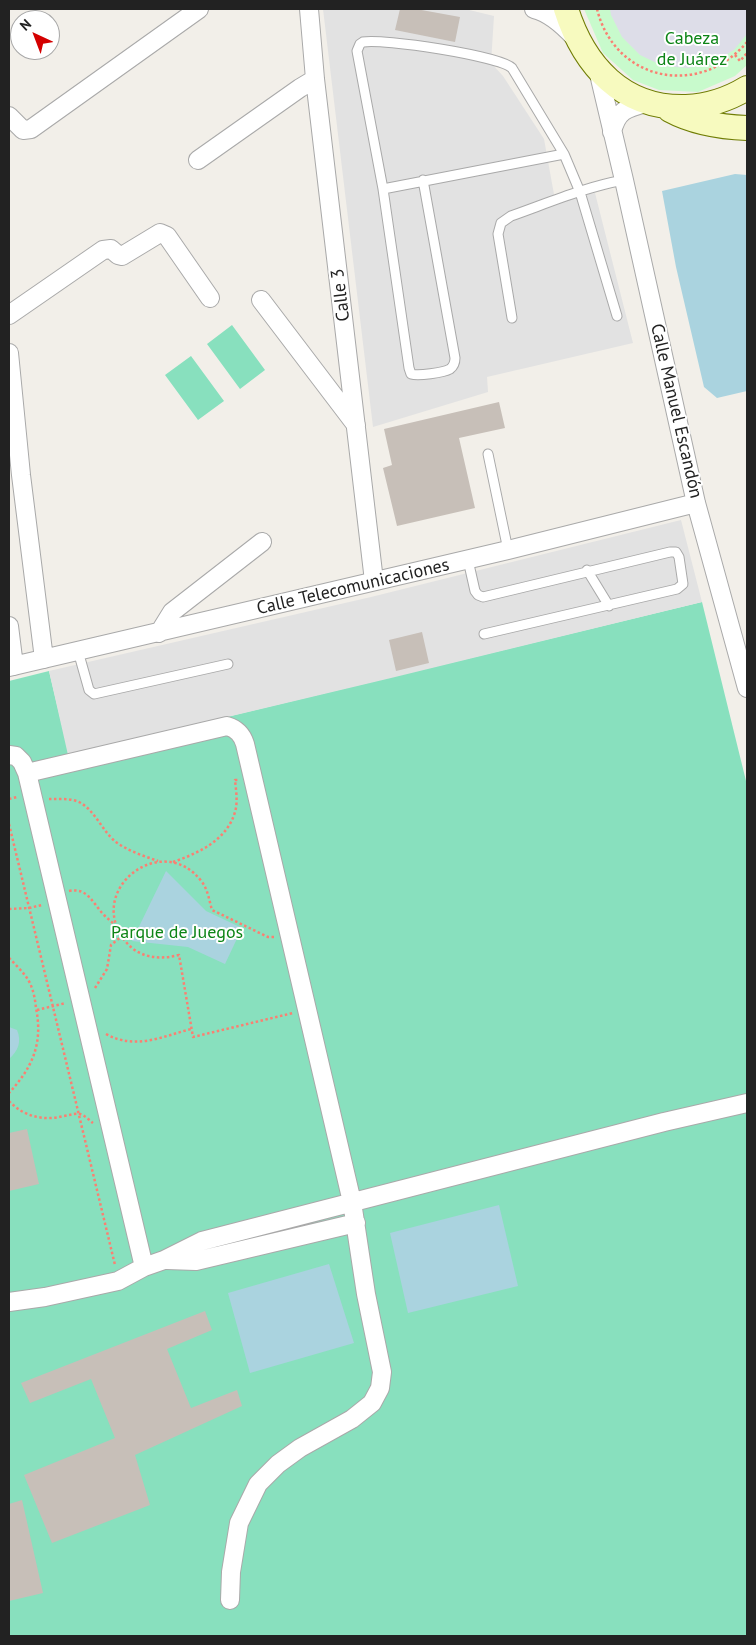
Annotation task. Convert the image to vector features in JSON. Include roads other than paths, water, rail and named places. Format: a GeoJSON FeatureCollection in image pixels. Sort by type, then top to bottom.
{"type":"FeatureCollection","features":[{"type":"Feature","properties":{"kind":"main road"},"geometry":{"type":"LineString","coordinates":[[566,9],[583,48],[598,70],[619,89],[696,121],[728,127],[747,128]]}},
{"type":"Feature","properties":{"kind":"main road"},"geometry":{"type":"LineString","coordinates":[[654,105],[676,107],[706,105],[732,96],[747,88]]}},
{"type":"Feature","properties":{"kind":"street"},"geometry":{"type":"LineString","coordinates":[[9,116],[23,130],[31,129],[199,9]]}},
{"type":"Feature","properties":{"kind":"street","name":"Calle 3"},"geometry":{"type":"LineString","coordinates":[[308,9],[374,581]]}},
{"type":"Feature","properties":{"kind":"street"},"geometry":{"type":"LineString","coordinates":[[534,9],[540,10],[558,21],[583,48]]}},
{"type":"Feature","properties":{"kind":"street","name":"Calle Manuel Escandón"},"geometry":{"type":"LineString","coordinates":[[598,70],[696,504],[747,688]]}},
{"type":"Feature","properties":{"kind":"street"},"geometry":{"type":"LineString","coordinates":[[198,160],[315,79]]}},
{"type":"Feature","properties":{"kind":"street"},"geometry":{"type":"LineString","coordinates":[[612,132],[614,121],[623,111],[654,105]]}},
{"type":"Feature","properties":{"kind":"street"},"geometry":{"type":"LineString","coordinates":[[9,315],[102,250],[111,249],[122,256],[160,233],[167,236],[210,298]]}},
{"type":"Feature","properties":{"kind":"street"},"geometry":{"type":"LineString","coordinates":[[261,300],[356,425]]}},
{"type":"Feature","properties":{"kind":"street"},"geometry":{"type":"LineString","coordinates":[[9,353],[15,476],[44,659]]}},
{"type":"Feature","properties":{"kind":"street","name":"Calle Telecomunicaciones"},"geometry":{"type":"LineString","coordinates":[[11,666],[468,560],[696,504]]}},
{"type":"Feature","properties":{"kind":"street"},"geometry":{"type":"LineString","coordinates":[[159,633],[172,612],[262,542]]}},
{"type":"Feature","properties":{"kind":"street"},"geometry":{"type":"LineString","coordinates":[[9,626],[11,666]]}},
{"type":"Feature","properties":{"kind":"street"},"geometry":{"type":"LineString","coordinates":[[27,773],[228,726],[234,728],[244,738],[352,1202],[366,1294],[382,1372],[380,1388],[372,1403],[352,1419],[300,1448],[278,1464],[258,1484],[239,1523],[231,1572],[230,1600]]}},
{"type":"Feature","properties":{"kind":"street"},"geometry":{"type":"LineString","coordinates":[[9,755],[16,756],[22,762],[27,773],[144,1267]]}},
{"type":"Feature","properties":{"kind":"street"},"geometry":{"type":"LineString","coordinates":[[9,1302],[45,1297],[118,1281],[202,1241],[664,1122],[747,1103]]}},
{"type":"Feature","properties":{"kind":"street"},"geometry":{"type":"LineString","coordinates":[[164,1260],[196,1261],[356,1223]]}},
{"type":"Feature","properties":{"kind":"lane"},"geometry":{"type":"LineString","coordinates":[[423,180],[455,358],[454,365],[448,370],[417,376],[412,374],[410,371],[383,189],[357,51],[360,44],[367,41],[452,52],[504,63],[510,66],[564,154],[580,192],[617,316]]}},
{"type":"Feature","properties":{"kind":"lane"},"geometry":{"type":"LineString","coordinates":[[383,189],[564,154]]}},
{"type":"Feature","properties":{"kind":"lane"},"geometry":{"type":"LineString","coordinates":[[512,318],[498,234],[501,223],[511,216],[605,184],[624,180]]}},
{"type":"Feature","properties":{"kind":"lane"},"geometry":{"type":"LineString","coordinates":[[488,454],[508,550]]}},
{"type":"Feature","properties":{"kind":"lane"},"geometry":{"type":"LineString","coordinates":[[468,560],[474,591],[478,596],[483,597],[587,570],[670,552],[676,552],[678,555],[683,581],[680,588],[484,634]]}},
{"type":"Feature","properties":{"kind":"lane"},"geometry":{"type":"LineString","coordinates":[[587,570],[609,606]]}},
{"type":"Feature","properties":{"kind":"lane"},"geometry":{"type":"LineString","coordinates":[[78,651],[89,690],[94,694],[228,664]]}},
{"type":"Feature","properties":{"kind":"water"},"geometry":{"type":"Polygon","coordinates":[[[735,174],[747,175],[747,391],[717,398],[704,387],[676,267],[662,191],[735,174]]]}},
{"type":"Feature","properties":{"kind":"water"},"geometry":{"type":"Polygon","coordinates":[[[166,871],[206,911],[242,928],[225,964],[188,947],[132,941],[166,871]]]}},
{"type":"Feature","properties":{"kind":"water"},"geometry":{"type":"Polygon","coordinates":[[[9,1027],[17,1030],[19,1042],[15,1053],[9,1059],[9,1027]]]}},
{"type":"Feature","properties":{"kind":"water"},"geometry":{"type":"Polygon","coordinates":[[[499,1205],[518,1286],[408,1313],[390,1233],[499,1205]]]}},
{"type":"Feature","properties":{"kind":"water"},"geometry":{"type":"Polygon","coordinates":[[[329,1264],[354,1343],[250,1373],[228,1293],[329,1264]]]}},
{"type":"Feature","properties":{"kind":"park label","name":"Cabeza de Juárez"},"geometry":{"type":"Point","coordinates":[692,49]}},
{"type":"Feature","properties":{"kind":"park label","name":"Parque de Juegos"},"geometry":{"type":"Point","coordinates":[177,933]}}]}
